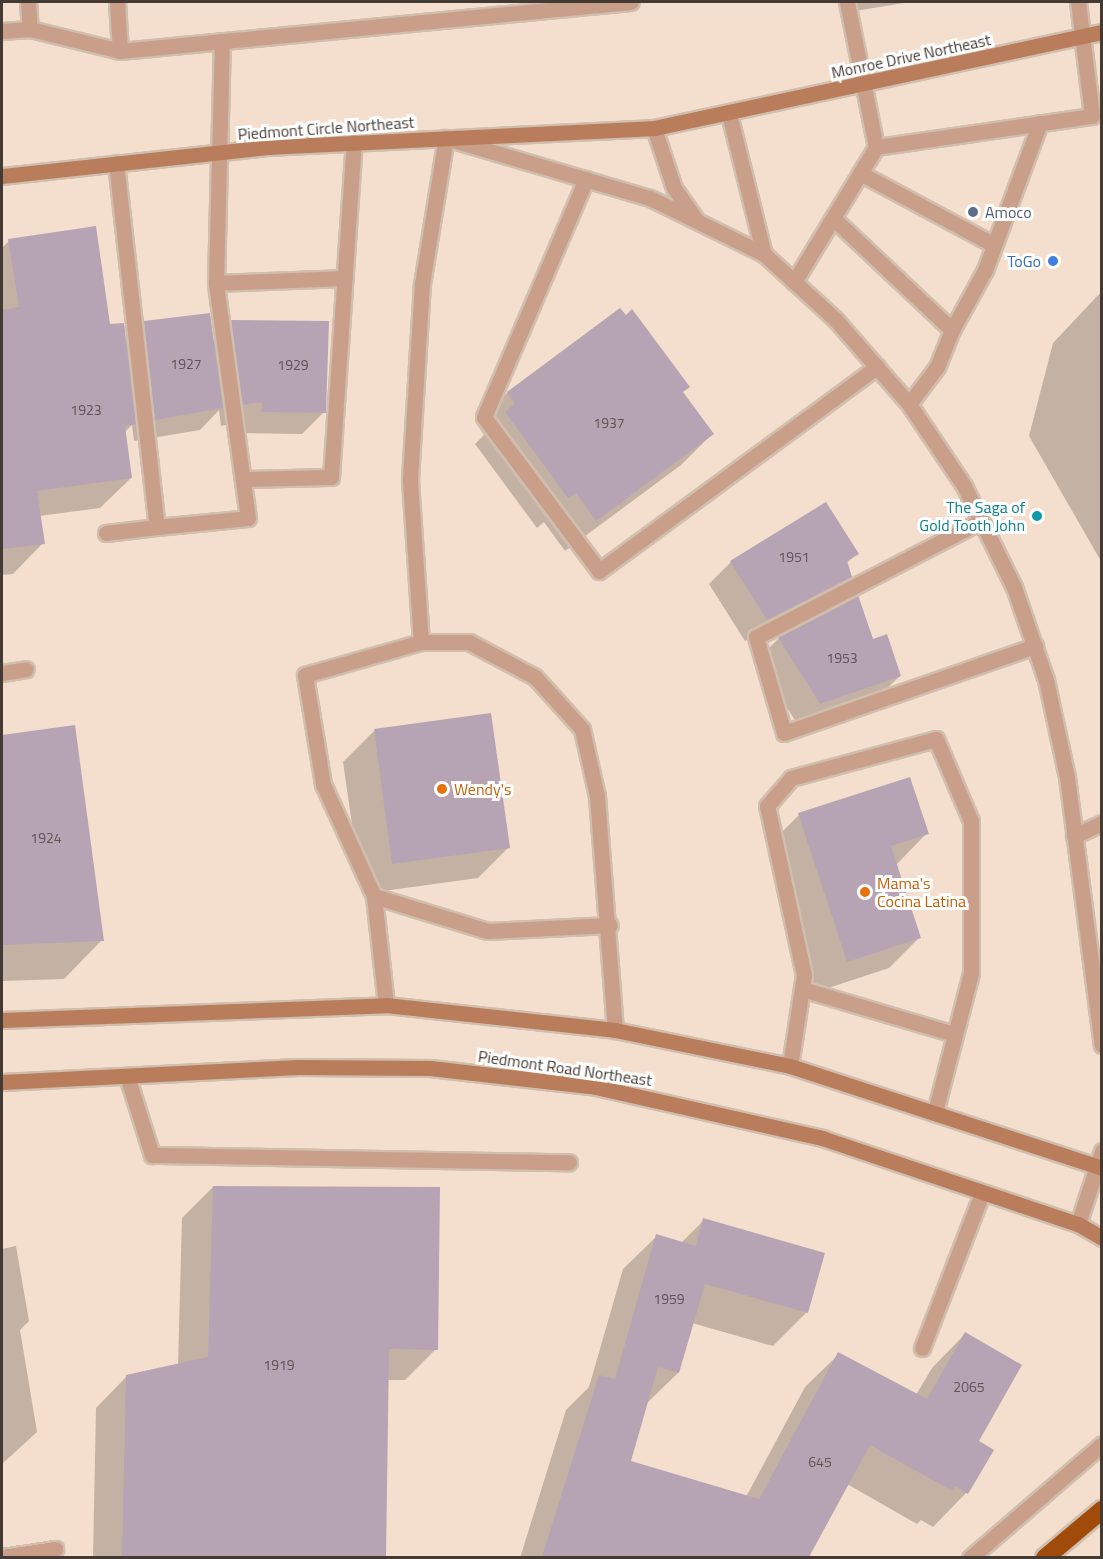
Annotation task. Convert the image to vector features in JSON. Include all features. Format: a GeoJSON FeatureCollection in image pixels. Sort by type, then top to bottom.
{"type":"FeatureCollection","features":[{"type":"Feature","properties":{"kind":"highway"},"geometry":{"type":"LineString","coordinates":[[1046,1557],[1101,1510]]}},
{"type":"Feature","properties":{"kind":"main road","name":"Monroe Drive Northeast"},"geometry":{"type":"LineString","coordinates":[[729,114],[1101,32]]}},
{"type":"Feature","properties":{"kind":"main road","name":"Piedmont Circle Northeast"},"geometry":{"type":"LineString","coordinates":[[2,176],[116,163],[354,142],[654,128],[729,114]]}},
{"type":"Feature","properties":{"kind":"main road"},"geometry":{"type":"LineString","coordinates":[[2,1020],[386,1005],[615,1030],[790,1066],[1100,1162]]}},
{"type":"Feature","properties":{"kind":"main road","name":"Piedmont Road Northeast"},"geometry":{"type":"LineString","coordinates":[[2,1082],[128,1079],[298,1067],[430,1068],[596,1087],[774,1125],[1078,1224],[1101,1238]]}},
{"type":"Feature","properties":{"kind":"street"},"geometry":{"type":"LineString","coordinates":[[28,2],[30,29]]}},
{"type":"Feature","properties":{"kind":"street"},"geometry":{"type":"LineString","coordinates":[[117,2],[120,51]]}},
{"type":"Feature","properties":{"kind":"street"},"geometry":{"type":"LineString","coordinates":[[2,31],[30,29],[120,51],[631,2]]}},
{"type":"Feature","properties":{"kind":"street"},"geometry":{"type":"LineString","coordinates":[[794,282],[876,147],[847,2]]}},
{"type":"Feature","properties":{"kind":"street"},"geometry":{"type":"LineString","coordinates":[[876,147],[1092,116],[1078,2]]}},
{"type":"Feature","properties":{"kind":"street"},"geometry":{"type":"LineString","coordinates":[[106,533],[248,518],[216,283],[223,153],[222,41]]}},
{"type":"Feature","properties":{"kind":"street"},"geometry":{"type":"LineString","coordinates":[[729,114],[764,254]]}},
{"type":"Feature","properties":{"kind":"street"},"geometry":{"type":"LineString","coordinates":[[909,404],[937,367],[952,330],[994,245],[1040,123]]}},
{"type":"Feature","properties":{"kind":"street"},"geometry":{"type":"LineString","coordinates":[[654,128],[674,188],[696,220]]}},
{"type":"Feature","properties":{"kind":"street"},"geometry":{"type":"LineString","coordinates":[[421,642],[410,479],[422,284],[446,138],[650,198],[764,254],[877,367],[909,404],[981,521],[1014,587],[1035,646],[1067,777],[1099,1011],[1101,1045]]}},
{"type":"Feature","properties":{"kind":"street"},"geometry":{"type":"LineString","coordinates":[[244,479],[331,477],[354,142]]}},
{"type":"Feature","properties":{"kind":"street"},"geometry":{"type":"LineString","coordinates":[[116,163],[157,527]]}},
{"type":"Feature","properties":{"kind":"street"},"geometry":{"type":"LineString","coordinates":[[860,173],[994,245]]}},
{"type":"Feature","properties":{"kind":"street"},"geometry":{"type":"LineString","coordinates":[[586,179],[484,417],[599,571],[877,367]]}},
{"type":"Feature","properties":{"kind":"street"},"geometry":{"type":"LineString","coordinates":[[832,218],[952,330]]}},
{"type":"Feature","properties":{"kind":"street"},"geometry":{"type":"LineString","coordinates":[[216,283],[345,278]]}},
{"type":"Feature","properties":{"kind":"street"},"geometry":{"type":"LineString","coordinates":[[981,521],[756,637],[784,733],[1035,646]]}},
{"type":"Feature","properties":{"kind":"street"},"geometry":{"type":"LineString","coordinates":[[386,1005],[374,896],[323,784],[306,675],[421,642],[469,642],[525,672],[582,729],[597,796],[610,925],[615,1030]]}},
{"type":"Feature","properties":{"kind":"street"},"geometry":{"type":"LineString","coordinates":[[2,673],[26,669]]}},
{"type":"Feature","properties":{"kind":"street"},"geometry":{"type":"LineString","coordinates":[[790,1066],[804,975],[767,806],[791,778],[936,739],[971,822],[971,973],[935,1112]]}},
{"type":"Feature","properties":{"kind":"street"},"geometry":{"type":"LineString","coordinates":[[1074,836],[1101,823]]}},
{"type":"Feature","properties":{"kind":"street"},"geometry":{"type":"LineString","coordinates":[[374,896],[488,931],[610,925]]}},
{"type":"Feature","properties":{"kind":"street"},"geometry":{"type":"LineString","coordinates":[[802,989],[954,1034]]}},
{"type":"Feature","properties":{"kind":"street"},"geometry":{"type":"LineString","coordinates":[[128,1079],[152,1155],[569,1162]]}},
{"type":"Feature","properties":{"kind":"street"},"geometry":{"type":"LineString","coordinates":[[1078,1224],[1100,1162]]}},
{"type":"Feature","properties":{"kind":"street"},"geometry":{"type":"LineString","coordinates":[[922,1348],[982,1193]]}},
{"type":"Feature","properties":{"kind":"street"},"geometry":{"type":"LineString","coordinates":[[970,1557],[1101,1444]]}},
{"type":"Feature","properties":{"kind":"street"},"geometry":{"type":"LineString","coordinates":[[2,1557],[55,1549]]}},
{"type":"Feature","properties":{"kind":"building"},"geometry":{"type":"Polygon","coordinates":[[[96,226],[110,324],[124,323],[136,424],[125,426],[132,478],[37,491],[45,544],[2,549],[2,310],[19,307],[8,239],[96,226]]]}},
{"type":"Feature","properties":{"kind":"building"},"geometry":{"type":"Polygon","coordinates":[[[620,308],[626,315],[632,309],[690,387],[683,392],[714,434],[596,521],[576,493],[568,498],[505,412],[515,404],[507,392],[620,308]]]}},
{"type":"Feature","properties":{"kind":"building"},"geometry":{"type":"Polygon","coordinates":[[[210,313],[223,408],[155,420],[144,321],[210,313]]]}},
{"type":"Feature","properties":{"kind":"building"},"geometry":{"type":"Polygon","coordinates":[[[231,320],[329,321],[326,413],[261,412],[262,402],[242,405],[231,320]]]}},
{"type":"Feature","properties":{"kind":"building"},"geometry":{"type":"Polygon","coordinates":[[[826,502],[859,554],[847,561],[852,577],[767,620],[730,561],[826,502]]]}},
{"type":"Feature","properties":{"kind":"building"},"geometry":{"type":"Polygon","coordinates":[[[858,595],[873,639],[887,634],[901,676],[820,704],[778,637],[858,595]]]}},
{"type":"Feature","properties":{"kind":"building","name":"Wendy's"},"geometry":{"type":"Polygon","coordinates":[[[491,713],[510,848],[392,864],[374,729],[491,713]]]}},
{"type":"Feature","properties":{"kind":"building"},"geometry":{"type":"Polygon","coordinates":[[[75,725],[104,941],[2,945],[2,735],[75,725]]]}},
{"type":"Feature","properties":{"kind":"building","name":"Mama's Cocina Latina"},"geometry":{"type":"Polygon","coordinates":[[[910,777],[929,834],[891,846],[921,938],[847,962],[798,813],[910,777]]]}},
{"type":"Feature","properties":{"kind":"building"},"geometry":{"type":"Polygon","coordinates":[[[213,1186],[440,1187],[438,1350],[389,1349],[386,1557],[122,1557],[126,1375],[208,1357],[213,1186]]]}},
{"type":"Feature","properties":{"kind":"building"},"geometry":{"type":"Polygon","coordinates":[[[703,1218],[825,1253],[808,1313],[705,1284],[679,1373],[658,1367],[631,1461],[759,1499],[838,1352],[927,1399],[965,1332],[1022,1365],[979,1441],[994,1450],[968,1494],[955,1486],[952,1491],[870,1445],[809,1557],[542,1557],[599,1375],[615,1379],[656,1234],[696,1246],[703,1218]]]}},
{"type":"Feature","properties":{"kind":"place","name":"Amoco"},"geometry":{"type":"Point","coordinates":[973,212]}},
{"type":"Feature","properties":{"kind":"place","name":"ToGo"},"geometry":{"type":"Point","coordinates":[1053,261]}},
{"type":"Feature","properties":{"kind":"place","name":"The Saga of Gold Tooth John"},"geometry":{"type":"Point","coordinates":[1037,516]}},
{"type":"Feature","properties":{"kind":"place","name":"Wendy's"},"geometry":{"type":"Point","coordinates":[442,789]}},
{"type":"Feature","properties":{"kind":"place","name":"Mama's Cocina Latina"},"geometry":{"type":"Point","coordinates":[865,892]}}]}
